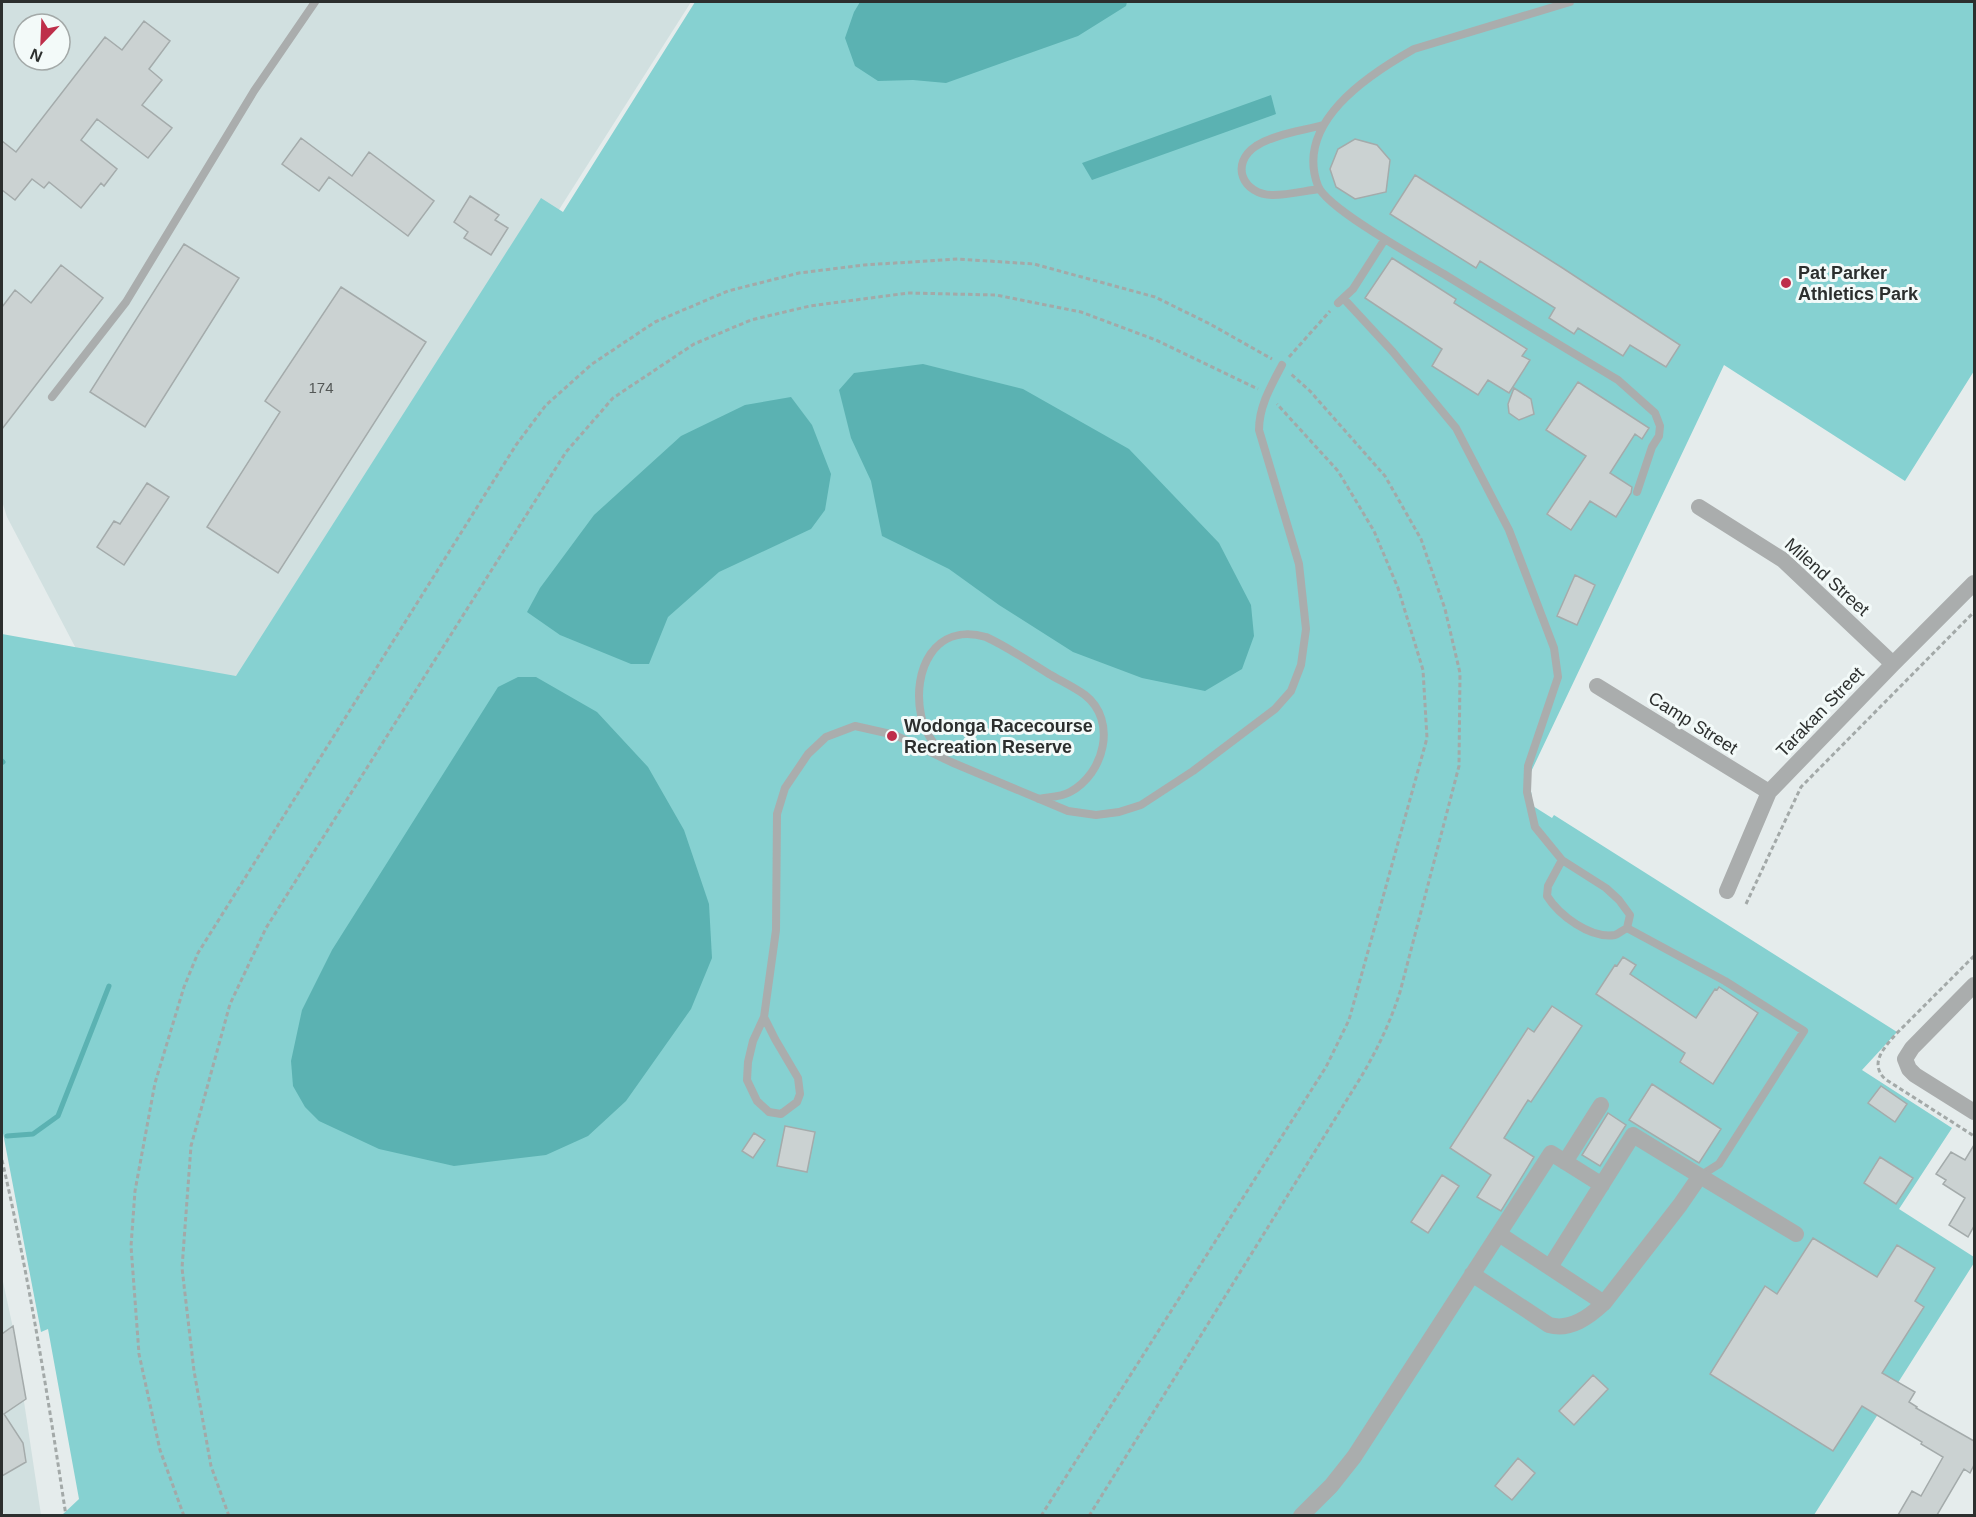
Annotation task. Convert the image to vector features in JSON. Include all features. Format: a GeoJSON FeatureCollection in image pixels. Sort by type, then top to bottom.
{"type":"FeatureCollection","features":[{"type":"Feature","properties":{"kind":"street","name":"Milend Street"},"geometry":{"type":"LineString","coordinates":[[1699,507],[1783,560],[1893,664]]}},
{"type":"Feature","properties":{"kind":"street","name":"Tarakan Street"},"geometry":{"type":"LineString","coordinates":[[1727,891],[1770,792],[1974,583]]}},
{"type":"Feature","properties":{"kind":"street","name":"Camp Street"},"geometry":{"type":"LineString","coordinates":[[1597,686],[1770,792]]}},
{"type":"Feature","properties":{"kind":"street"},"geometry":{"type":"LineString","coordinates":[[1974,985],[1912,1048],[1905,1059],[1909,1069],[1915,1075],[1974,1112]]}},
{"type":"Feature","properties":{"kind":"street"},"geometry":{"type":"LineString","coordinates":[[1565,1162],[1601,1105]]}},
{"type":"Feature","properties":{"kind":"street"},"geometry":{"type":"LineString","coordinates":[[1550,1267],[1633,1135],[1796,1234]]}},
{"type":"Feature","properties":{"kind":"street"},"geometry":{"type":"LineString","coordinates":[[1301,1515],[1331,1486],[1354,1457],[1551,1153],[1602,1185]]}},
{"type":"Feature","properties":{"kind":"street"},"geometry":{"type":"LineString","coordinates":[[1472,1274],[1536,1318],[1558,1328],[1577,1323],[1591,1316],[1604,1303],[1700,1176]]}},
{"type":"Feature","properties":{"kind":"street"},"geometry":{"type":"LineString","coordinates":[[1499,1234],[1604,1303]]}},
{"type":"Feature","properties":{"kind":"lane"},"geometry":{"type":"LineString","coordinates":[[52,397],[126,302],[255,91],[315,2]]}},
{"type":"Feature","properties":{"kind":"lane"},"geometry":{"type":"LineString","coordinates":[[1570,2],[1414,49],[1396,59],[1360,85],[1329,115],[1318,138],[1314,165],[1319,189],[1330,200],[1385,239],[1618,380],[1655,413],[1660,426],[1659,436],[1652,447],[1637,492]]}},
{"type":"Feature","properties":{"kind":"lane"},"geometry":{"type":"LineString","coordinates":[[1319,189],[1272,195],[1262,194],[1242,178],[1240,167],[1250,150],[1267,140],[1323,125]]}},
{"type":"Feature","properties":{"kind":"lane"},"geometry":{"type":"LineString","coordinates":[[1385,239],[1353,289],[1341,301],[1427,391],[1456,428],[1509,530],[1554,648],[1558,677],[1528,766],[1527,792],[1535,827],[1563,860],[1606,888],[1619,900],[1630,915],[1627,928],[1616,935],[1598,933],[1577,925],[1556,910],[1547,896],[1548,886],[1563,860]]}},
{"type":"Feature","properties":{"kind":"lane"},"geometry":{"type":"LineString","coordinates":[[764,1017],[800,1085],[797,1102],[781,1114],[769,1112],[757,1101],[747,1080],[753,1041],[764,1017],[776,930],[777,814],[785,788],[808,754],[826,737],[855,726],[895,735],[1038,800],[1068,811],[1096,815],[1119,812],[1141,805],[1193,771],[1248,730],[1275,709],[1291,692],[1301,665],[1306,629],[1299,564],[1259,430],[1259,416],[1267,393],[1282,365]]}},
{"type":"Feature","properties":{"kind":"lane"},"geometry":{"type":"LineString","coordinates":[[945,759],[933,743],[921,717],[918,684],[923,668],[935,647],[959,633],[971,632],[996,641],[1086,696],[1099,711],[1103,726],[1103,744],[1100,759],[1093,772],[1069,793],[1038,800]]}},
{"type":"Feature","properties":{"kind":"lane"},"geometry":{"type":"LineString","coordinates":[[1627,928],[1725,981],[1804,1031],[1719,1164],[1700,1176]]}},
{"type":"Feature","properties":{"kind":"path"},"geometry":{"type":"LineString","coordinates":[[184,1515],[160,1450],[139,1354],[131,1246],[135,1191],[155,1083],[184,987],[198,953],[516,445],[546,405],[592,364],[655,322],[728,291],[799,273],[864,265],[958,259],[1034,264],[1155,297],[1210,324],[1282,365],[1310,391],[1385,476],[1421,539],[1445,609],[1460,673],[1459,766],[1391,1020],[1361,1077],[1089,1515]]}},
{"type":"Feature","properties":{"kind":"path"},"geometry":{"type":"LineString","coordinates":[[229,1515],[211,1466],[194,1371],[182,1268],[191,1146],[230,1004],[266,928],[566,452],[614,398],[694,344],[751,320],[810,306],[908,293],[996,295],[1081,312],[1156,340],[1267,393],[1338,471],[1374,531],[1398,588],[1423,670],[1427,738],[1349,1020],[1326,1067],[1041,1515]]}},
{"type":"Feature","properties":{"kind":"path"},"geometry":{"type":"LineString","coordinates":[[1282,365],[1341,301]]}},
{"type":"Feature","properties":{"kind":"path"},"geometry":{"type":"LineString","coordinates":[[1746,904],[1801,787],[1974,612]]}},
{"type":"Feature","properties":{"kind":"path"},"geometry":{"type":"LineString","coordinates":[[2,1160],[48,1401],[66,1515]]}},
{"type":"Feature","properties":{"kind":"shaded area"},"geometry":{"type":"Polygon","coordinates":[[[2,2],[691,2],[234,721],[83,662],[7,517],[2,501],[2,2]]]}},
{"type":"Feature","properties":{"kind":"shaded area","name":"Wodonga Racecourse Recreation Reserve"},"geometry":{"type":"Polygon","coordinates":[[[695,2],[1974,2],[1974,371],[1905,481],[1724,365],[1529,776],[1533,806],[1552,818],[1554,815],[1897,1032],[1862,1070],[1952,1128],[1899,1209],[1974,1257],[1974,1263],[1814,1515],[62,1515],[79,1499],[48,1329],[41,1332],[2,1128],[2,634],[236,676],[541,198],[563,212],[695,2]]]}},
{"type":"Feature","properties":{"kind":"shaded area"},"geometry":{"type":"Polygon","coordinates":[[[860,2],[1127,2],[1126,6],[1078,36],[946,83],[913,80],[878,81],[855,66],[845,38],[860,2]]]}},
{"type":"Feature","properties":{"kind":"shaded area"},"geometry":{"type":"Polygon","coordinates":[[[1271,95],[1276,114],[1092,180],[1082,163],[1271,95]]]}},
{"type":"Feature","properties":{"kind":"shaded area"},"geometry":{"type":"Polygon","coordinates":[[[923,364],[1023,389],[1129,449],[1219,543],[1251,605],[1254,636],[1242,669],[1205,691],[1142,678],[1073,652],[999,605],[949,569],[882,536],[871,481],[851,438],[839,390],[854,373],[923,364]]]}},
{"type":"Feature","properties":{"kind":"shaded area"},"geometry":{"type":"Polygon","coordinates":[[[791,397],[812,425],[831,474],[825,510],[811,529],[719,572],[668,617],[649,664],[631,664],[560,635],[527,612],[540,588],[594,515],[681,436],[745,405],[791,397]]]}},
{"type":"Feature","properties":{"kind":"shaded area"},"geometry":{"type":"Polygon","coordinates":[[[518,677],[536,677],[597,712],[648,767],[684,830],[709,904],[712,958],[691,1009],[626,1101],[588,1136],[546,1155],[454,1166],[379,1149],[319,1121],[305,1107],[293,1086],[291,1061],[302,1010],[332,950],[498,687],[518,677]]]}},
{"type":"Feature","properties":{"kind":"shaded area"},"geometry":{"type":"Polygon","coordinates":[[[2,1277],[13,1328],[41,1515],[5,1515],[2,1510],[2,1277]]]}},
{"type":"Feature","properties":{"kind":"building"},"geometry":{"type":"Polygon","coordinates":[[[144,21],[170,41],[149,69],[162,80],[142,105],[172,128],[148,158],[97,119],[81,140],[117,169],[104,186],[101,183],[81,208],[49,182],[44,188],[32,179],[15,200],[2,190],[2,141],[16,152],[105,37],[122,50],[144,21]]]}},
{"type":"Feature","properties":{"kind":"building"},"geometry":{"type":"Polygon","coordinates":[[[301,138],[352,176],[369,152],[434,201],[408,236],[329,177],[319,191],[282,164],[301,138]]]}},
{"type":"Feature","properties":{"kind":"building"},"geometry":{"type":"Polygon","coordinates":[[[1355,139],[1377,145],[1390,160],[1386,192],[1355,199],[1336,187],[1330,169],[1338,149],[1355,139]]]}},
{"type":"Feature","properties":{"kind":"building"},"geometry":{"type":"Polygon","coordinates":[[[1415,175],[1680,345],[1666,367],[1630,345],[1623,356],[1578,328],[1574,334],[1549,318],[1555,308],[1480,261],[1476,268],[1390,214],[1415,175]]]}},
{"type":"Feature","properties":{"kind":"building"},"geometry":{"type":"Polygon","coordinates":[[[470,196],[499,215],[495,220],[508,228],[491,255],[464,238],[468,232],[454,222],[470,196]]]}},
{"type":"Feature","properties":{"kind":"building"},"geometry":{"type":"Polygon","coordinates":[[[184,244],[239,278],[145,427],[90,392],[184,244]]]}},
{"type":"Feature","properties":{"kind":"building"},"geometry":{"type":"Polygon","coordinates":[[[1392,258],[1456,299],[1454,303],[1527,349],[1522,356],[1530,360],[1509,393],[1488,380],[1478,395],[1432,366],[1442,349],[1365,298],[1392,258]]]}},
{"type":"Feature","properties":{"kind":"building"},"geometry":{"type":"Polygon","coordinates":[[[61,265],[103,298],[2,429],[2,307],[15,290],[31,303],[61,265]]]}},
{"type":"Feature","properties":{"kind":"building"},"geometry":{"type":"Polygon","coordinates":[[[341,287],[426,342],[278,573],[207,527],[280,412],[265,401],[341,287]]]}},
{"type":"Feature","properties":{"kind":"building"},"geometry":{"type":"Polygon","coordinates":[[[1578,382],[1649,428],[1642,439],[1635,434],[1610,473],[1632,487],[1631,493],[1616,517],[1590,501],[1571,530],[1547,514],[1586,456],[1546,430],[1578,382]]]}},
{"type":"Feature","properties":{"kind":"building"},"geometry":{"type":"Polygon","coordinates":[[[1514,388],[1531,399],[1534,414],[1519,420],[1509,413],[1508,404],[1514,388]]]}},
{"type":"Feature","properties":{"kind":"building"},"geometry":{"type":"Polygon","coordinates":[[[147,483],[169,497],[124,565],[97,547],[114,521],[120,524],[147,483]]]}},
{"type":"Feature","properties":{"kind":"building"},"geometry":{"type":"Polygon","coordinates":[[[1575,575],[1595,585],[1577,625],[1557,616],[1575,575]]]}},
{"type":"Feature","properties":{"kind":"building"},"geometry":{"type":"Polygon","coordinates":[[[1623,957],[1636,965],[1630,974],[1696,1018],[1715,989],[1719,987],[1758,1013],[1713,1084],[1680,1062],[1685,1053],[1596,994],[1623,957]]]}},
{"type":"Feature","properties":{"kind":"building"},"geometry":{"type":"Polygon","coordinates":[[[1552,1006],[1582,1026],[1531,1102],[1528,1100],[1504,1138],[1534,1157],[1501,1211],[1477,1197],[1491,1175],[1450,1148],[1528,1028],[1534,1032],[1552,1006]]]}},
{"type":"Feature","properties":{"kind":"building"},"geometry":{"type":"Polygon","coordinates":[[[1652,1084],[1721,1129],[1699,1163],[1629,1120],[1652,1084]]]}},
{"type":"Feature","properties":{"kind":"building"},"geometry":{"type":"Polygon","coordinates":[[[1881,1086],[1907,1104],[1895,1122],[1868,1103],[1881,1086]]]}},
{"type":"Feature","properties":{"kind":"building"},"geometry":{"type":"Polygon","coordinates":[[[1608,1113],[1626,1125],[1600,1166],[1582,1155],[1608,1113]]]}},
{"type":"Feature","properties":{"kind":"building"},"geometry":{"type":"Polygon","coordinates":[[[785,1126],[815,1132],[807,1172],[777,1166],[785,1126]]]}},
{"type":"Feature","properties":{"kind":"building"},"geometry":{"type":"Polygon","coordinates":[[[754,1133],[765,1140],[753,1158],[742,1151],[754,1133]]]}},
{"type":"Feature","properties":{"kind":"building"},"geometry":{"type":"Polygon","coordinates":[[[1974,1145],[1974,1226],[1968,1237],[1949,1225],[1965,1198],[1943,1184],[1946,1180],[1936,1174],[1951,1152],[1965,1160],[1974,1145]]]}},
{"type":"Feature","properties":{"kind":"building"},"geometry":{"type":"Polygon","coordinates":[[[1880,1157],[1913,1178],[1896,1204],[1864,1183],[1880,1157]]]}},
{"type":"Feature","properties":{"kind":"building"},"geometry":{"type":"Polygon","coordinates":[[[1442,1175],[1459,1186],[1428,1233],[1411,1222],[1442,1175]]]}},
{"type":"Feature","properties":{"kind":"building"},"geometry":{"type":"Polygon","coordinates":[[[1813,1238],[1877,1277],[1897,1245],[1935,1268],[1915,1301],[1924,1307],[1882,1373],[1915,1392],[1909,1402],[1916,1408],[1974,1441],[1974,1465],[1970,1473],[1964,1469],[1937,1515],[1898,1515],[1912,1491],[1921,1496],[1943,1457],[1921,1444],[1922,1442],[1862,1406],[1833,1451],[1710,1374],[1765,1286],[1777,1294],[1813,1238]]]}},
{"type":"Feature","properties":{"kind":"building"},"geometry":{"type":"Polygon","coordinates":[[[13,1326],[26,1399],[4,1414],[23,1443],[26,1462],[2,1476],[2,1334],[13,1326]]]}},
{"type":"Feature","properties":{"kind":"building"},"geometry":{"type":"Polygon","coordinates":[[[1593,1375],[1608,1389],[1574,1425],[1559,1411],[1593,1375]]]}},
{"type":"Feature","properties":{"kind":"building"},"geometry":{"type":"Polygon","coordinates":[[[1518,1458],[1535,1473],[1512,1500],[1495,1486],[1518,1458]]]}},
{"type":"Feature","properties":{"kind":"waterway"},"geometry":{"type":"LineString","coordinates":[[7,1136],[33,1134],[58,1116],[109,986]]}},
{"type":"Feature","properties":{"kind":"place","name":"Pat Parker Athletics Park"},"geometry":{"type":"Point","coordinates":[1786,283]}},
{"type":"Feature","properties":{"kind":"place","name":"Wodonga Racecourse Recreation Reserve"},"geometry":{"type":"Point","coordinates":[892,736]}}]}
